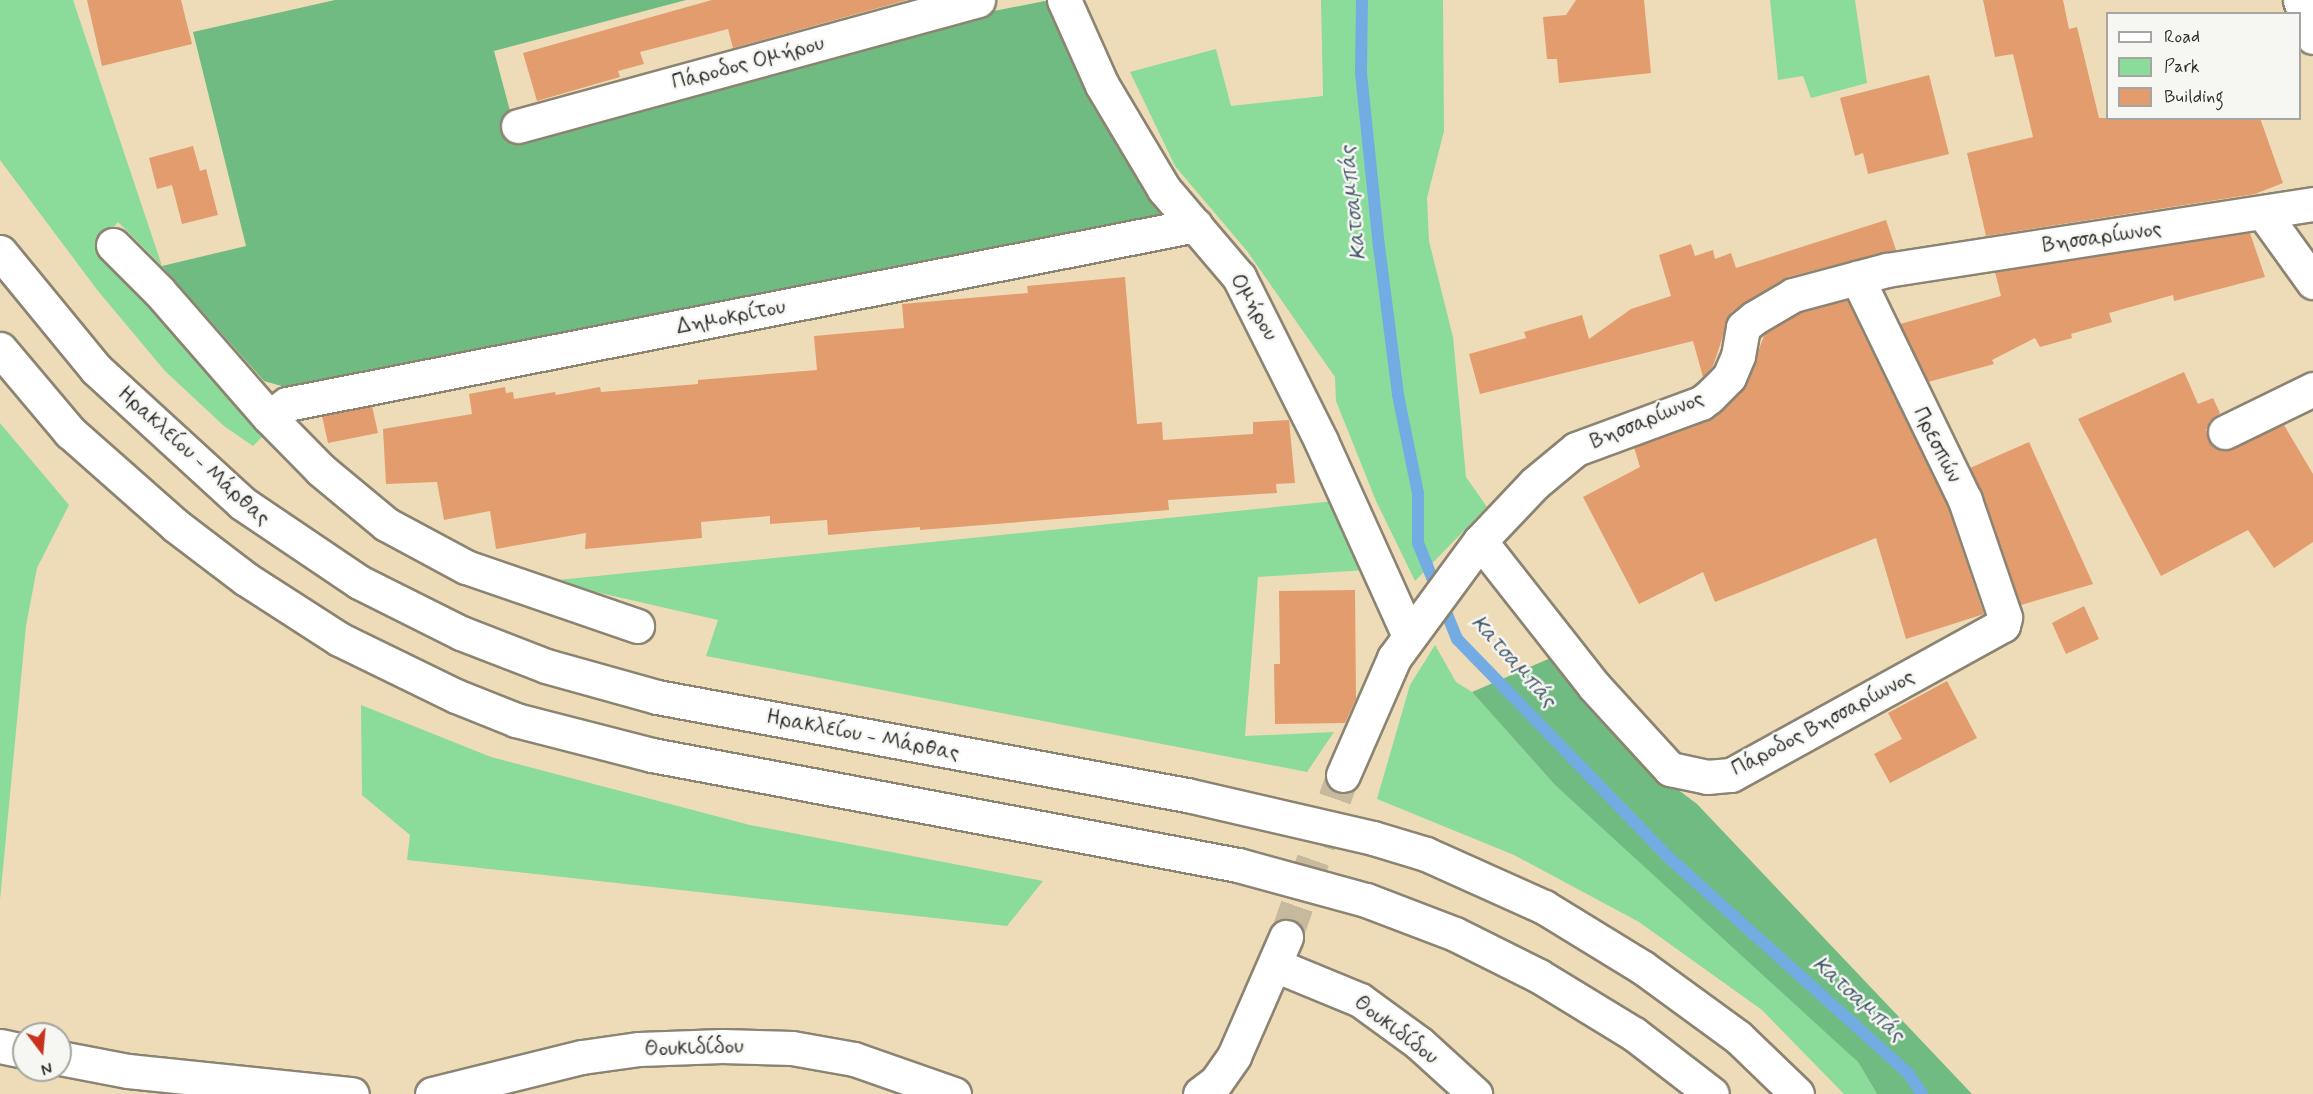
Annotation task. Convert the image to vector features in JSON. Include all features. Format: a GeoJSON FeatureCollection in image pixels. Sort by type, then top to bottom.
{"type":"FeatureCollection","features":[{"type":"Feature","properties":{"kind":"street","name":"Πάροδος Ομήρου"},"geometry":{"type":"LineString","coordinates":[[518,126],[978,0]]}},
{"type":"Feature","properties":{"kind":"street","name":"Ομήρου"},"geometry":{"type":"LineString","coordinates":[[1064,0],[1102,84],[1164,189],[1239,277],[1416,625]]}},
{"type":"Feature","properties":{"kind":"street"},"geometry":{"type":"LineString","coordinates":[[2300,0],[2313,37]]}},
{"type":"Feature","properties":{"kind":"street","name":"Βησσαρίωνος"},"geometry":{"type":"LineString","coordinates":[[1344,776],[1382,683],[1416,625],[1473,550],[1535,483],[1576,449],[1701,403],[1709,397],[1729,376],[1738,356],[1743,327],[1754,318],[1793,295],[1916,265],[2264,214],[2313,204]]}},
{"type":"Feature","properties":{"kind":"street"},"geometry":{"type":"LineString","coordinates":[[2264,214],[2313,282]]}},
{"type":"Feature","properties":{"kind":"street","name":"Δημοκρίτου"},"geometry":{"type":"LineString","coordinates":[[269,417],[287,404],[1196,225]]}},
{"type":"Feature","properties":{"kind":"street"},"geometry":{"type":"LineString","coordinates":[[113,245],[159,291],[269,417],[321,470],[386,524],[466,567],[637,626]]}},
{"type":"Feature","properties":{"kind":"street","name":"Ηρακλείου - Μάρθας"},"geometry":{"type":"LineString","coordinates":[[0,252],[96,369],[242,503],[359,582],[461,633],[546,666],[657,697],[1187,795],[1373,838],[1426,854],[1544,907],[1642,967],[1738,1037],[1797,1094]]}},
{"type":"Feature","properties":{"kind":"street","name":"Πρεσπών"},"geometry":{"type":"LineString","coordinates":[[1857,278],[1965,500],[2005,617]]}},
{"type":"Feature","properties":{"kind":"street"},"geometry":{"type":"LineString","coordinates":[[0,349],[70,432],[175,525],[246,579],[339,639],[456,696],[516,720],[652,755],[1238,865],[1366,900],[1455,934],[1539,976],[1634,1034],[1712,1094]]}},
{"type":"Feature","properties":{"kind":"street"},"geometry":{"type":"LineString","coordinates":[[2225,432],[2313,390]]}},
{"type":"Feature","properties":{"kind":"street","name":"Πάροδος Βησσαρίωνος"},"geometry":{"type":"LineString","coordinates":[[1473,550],[1670,769],[1707,777],[1731,775],[2003,625],[2005,617]]}},
{"type":"Feature","properties":{"kind":"street","name":"Θουκιδίδου"},"geometry":{"type":"LineString","coordinates":[[1200,1094],[1216,1082],[1234,1056],[1280,951],[1360,1000],[1419,1043],[1475,1094]]}},
{"type":"Feature","properties":{"kind":"street","name":"Θουκιδίδου"},"geometry":{"type":"LineString","coordinates":[[432,1094],[470,1090],[526,1068],[606,1053],[722,1046],[792,1048],[854,1059],[954,1094]]}},
{"type":"Feature","properties":{"kind":"street"},"geometry":{"type":"LineString","coordinates":[[72,1060],[128,1071],[352,1094]]}},
{"type":"Feature","properties":{"kind":"green space"},"geometry":{"type":"Polygon","coordinates":[[[0,0],[73,0],[162,266],[118,222],[99,246],[244,402],[262,437],[253,446],[224,426],[165,371],[98,291],[0,160],[0,0]]]}},
{"type":"Feature","properties":{"kind":"green space"},"geometry":{"type":"Polygon","coordinates":[[[335,0],[686,0],[494,51],[516,133],[932,23],[1050,0],[1157,197],[1162,216],[292,389],[264,381],[162,266],[246,246],[193,32],[335,0]]]}},
{"type":"Feature","properties":{"kind":"green space"},"geometry":{"type":"Polygon","coordinates":[[[1321,0],[1443,0],[1444,131],[1427,198],[1429,241],[1453,337],[1466,477],[1487,507],[1415,581],[1376,501],[1336,401],[1335,377],[1247,251],[1175,166],[1130,72],[1216,49],[1231,106],[1323,96],[1321,0]]]}},
{"type":"Feature","properties":{"kind":"green space"},"geometry":{"type":"Polygon","coordinates":[[[1770,0],[1855,0],[1867,83],[1811,98],[1803,76],[1778,80],[1770,0]]]}},
{"type":"Feature","properties":{"kind":"green space"},"geometry":{"type":"Polygon","coordinates":[[[0,423],[69,505],[37,568],[26,626],[0,900],[0,423]]]}},
{"type":"Feature","properties":{"kind":"green space"},"geometry":{"type":"Polygon","coordinates":[[[1335,501],[1365,570],[1258,577],[1245,736],[1334,732],[1307,772],[706,656],[718,620],[548,581],[1335,501]]]}},
{"type":"Feature","properties":{"kind":"green space"},"geometry":{"type":"Polygon","coordinates":[[[1435,645],[1456,682],[1472,692],[1555,785],[1792,998],[1858,1062],[1877,1094],[1844,1094],[1762,1010],[1639,922],[1514,855],[1377,799],[1410,685],[1435,645]]]}},
{"type":"Feature","properties":{"kind":"green space"},"geometry":{"type":"Polygon","coordinates":[[[1553,657],[1640,761],[1697,804],[1972,1094],[1877,1094],[1858,1062],[1555,785],[1472,692],[1553,657]]]}},
{"type":"Feature","properties":{"kind":"green space"},"geometry":{"type":"Polygon","coordinates":[[[361,705],[491,757],[750,825],[1043,881],[1007,926],[407,860],[410,835],[362,795],[361,705]]]}},
{"type":"Feature","properties":{"kind":"building"},"geometry":{"type":"Polygon","coordinates":[[[87,0],[181,0],[192,44],[102,66],[87,0]]]}},
{"type":"Feature","properties":{"kind":"building"},"geometry":{"type":"Polygon","coordinates":[[[712,0],[907,0],[733,48],[728,29],[640,52],[644,64],[618,71],[620,77],[537,101],[523,53],[712,0]]]}},
{"type":"Feature","properties":{"kind":"building"},"geometry":{"type":"Polygon","coordinates":[[[1576,0],[1644,0],[1651,73],[1559,83],[1557,59],[1547,59],[1543,17],[1566,15],[1576,0]]]}},
{"type":"Feature","properties":{"kind":"building"},"geometry":{"type":"Polygon","coordinates":[[[1983,0],[2063,0],[2069,29],[2077,27],[2099,118],[2106,118],[2106,120],[2261,120],[2283,183],[2255,194],[1986,236],[1967,153],[2033,137],[2013,54],[1995,57],[1983,0]]]}},
{"type":"Feature","properties":{"kind":"building"},"geometry":{"type":"Polygon","coordinates":[[[1929,75],[1949,154],[1868,174],[1863,153],[1855,156],[1840,98],[1929,75]]]}},
{"type":"Feature","properties":{"kind":"building"},"geometry":{"type":"Polygon","coordinates":[[[193,146],[200,171],[206,169],[218,215],[182,224],[172,185],[157,189],[149,158],[193,146]]]}},
{"type":"Feature","properties":{"kind":"building"},"geometry":{"type":"Polygon","coordinates":[[[1886,220],[1896,250],[1788,277],[1731,312],[1713,366],[1703,377],[1693,341],[1480,394],[1469,354],[1526,338],[1524,332],[1582,315],[1589,339],[1631,309],[1671,296],[1659,255],[1691,244],[1695,256],[1713,250],[1715,259],[1731,253],[1736,268],[1886,220]]]}},
{"type":"Feature","properties":{"kind":"building"},"geometry":{"type":"Polygon","coordinates":[[[2250,233],[2265,277],[2174,301],[2173,295],[2109,313],[2112,322],[2071,334],[2072,338],[2040,347],[2035,338],[1992,360],[1994,364],[1928,382],[1900,324],[2001,296],[1995,272],[2250,233]]]}},
{"type":"Feature","properties":{"kind":"building"},"geometry":{"type":"Polygon","coordinates":[[[1125,277],[1137,424],[1162,422],[1163,440],[1253,434],[1253,422],[1289,420],[1295,483],[1276,484],[1277,493],[1168,500],[1169,510],[920,530],[920,527],[828,535],[827,520],[770,524],[770,516],[701,522],[702,538],[585,549],[586,533],[496,549],[490,511],[444,520],[437,482],[386,484],[383,429],[472,414],[469,394],[505,387],[506,393],[513,392],[514,399],[555,392],[556,395],[600,387],[601,392],[698,384],[698,380],[817,370],[814,336],[904,328],[902,304],[1028,293],[1027,286],[1125,277]]]}},
{"type":"Feature","properties":{"kind":"building"},"geometry":{"type":"Polygon","coordinates":[[[1847,300],[1948,507],[1984,614],[1906,639],[1876,538],[1715,602],[1703,572],[1639,604],[1583,497],[1640,467],[1634,447],[1707,421],[1722,410],[1746,384],[1765,333],[1800,312],[1847,300]]]}},
{"type":"Feature","properties":{"kind":"building"},"geometry":{"type":"Polygon","coordinates":[[[2184,372],[2198,404],[2213,398],[2220,413],[2210,421],[2206,430],[2214,447],[2233,449],[2284,425],[2313,474],[2313,542],[2274,568],[2248,530],[2161,576],[2078,419],[2184,372]]]}},
{"type":"Feature","properties":{"kind":"building"},"geometry":{"type":"Polygon","coordinates":[[[372,406],[378,433],[328,443],[322,416],[372,406]]]}},
{"type":"Feature","properties":{"kind":"building"},"geometry":{"type":"Polygon","coordinates":[[[2029,442],[2093,584],[2021,605],[1970,468],[2029,442]]]}},
{"type":"Feature","properties":{"kind":"building"},"geometry":{"type":"Polygon","coordinates":[[[1355,590],[1356,699],[1345,723],[1275,724],[1274,664],[1280,664],[1279,591],[1355,590]]]}},
{"type":"Feature","properties":{"kind":"building"},"geometry":{"type":"Polygon","coordinates":[[[2084,606],[2099,639],[2066,654],[2052,623],[2084,606]]]}},
{"type":"Feature","properties":{"kind":"building"},"geometry":{"type":"Polygon","coordinates":[[[1947,681],[1977,738],[1890,783],[1874,754],[1902,739],[1888,713],[1947,681]]]}},
{"type":"Feature","properties":{"kind":"waterway","name":"Κατσαμπάς"},"geometry":{"type":"LineString","coordinates":[[1362,0],[1361,73],[1379,246],[1398,395],[1418,493],[1418,543],[1457,639],[1667,856],[1909,1074],[1922,1094]]}},
{"type":"Feature","properties":{"kind":"tunnel"},"geometry":{"type":"LineString","coordinates":[[1286,937],[1343,775]]}}]}
